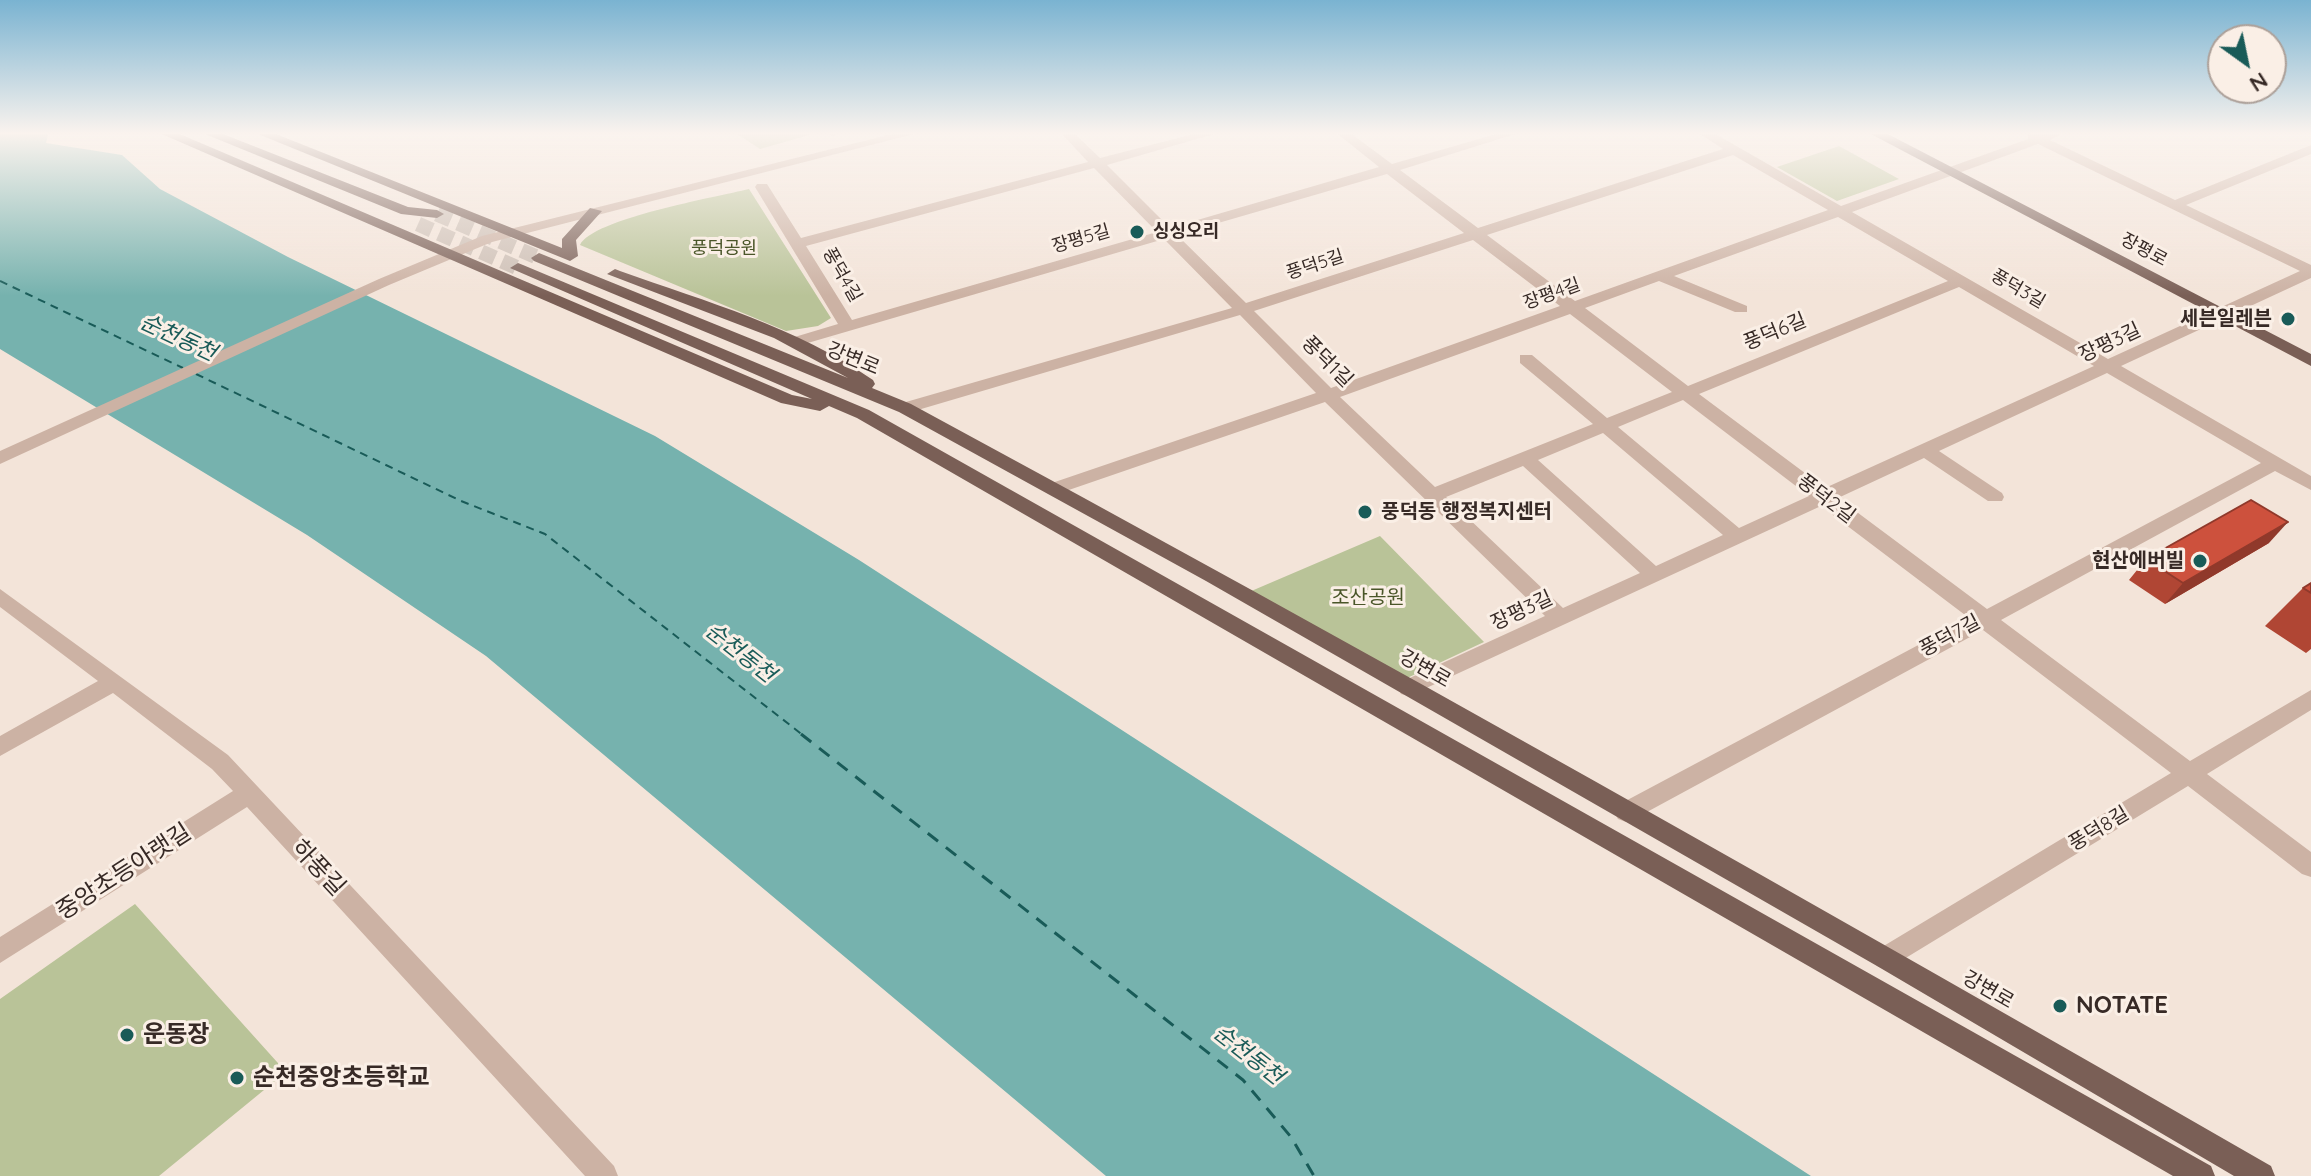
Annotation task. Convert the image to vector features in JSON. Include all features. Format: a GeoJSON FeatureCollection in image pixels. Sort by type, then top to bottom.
{"type":"FeatureCollection","features":[{"type":"Feature","properties":{"kind":"main road"},"geometry":{"type":"LineString","coordinates":[[288,187],[444,256],[787,399],[863,414]]}},
{"type":"Feature","properties":{"kind":"main road"},"geometry":{"type":"LineString","coordinates":[[345,187],[406,211],[437,214]]}},
{"type":"Feature","properties":{"kind":"main road"},"geometry":{"type":"LineString","coordinates":[[397,187],[794,342],[843,365],[882,396]]}},
{"type":"Feature","properties":{"kind":"main road","name":"장평로"},"geometry":{"type":"LineString","coordinates":[[1979,187],[2311,361]]}},
{"type":"Feature","properties":{"kind":"main road"},"geometry":{"type":"LineString","coordinates":[[406,211],[418,224]]}},
{"type":"Feature","properties":{"kind":"main road"},"geometry":{"type":"LineString","coordinates":[[570,256],[569,239],[595,211]]}},
{"type":"Feature","properties":{"kind":"main road","name":"강변로"},"geometry":{"type":"LineString","coordinates":[[539,258],[882,396],[1056,488],[1886,958],[2261,1176]]}},
{"type":"Feature","properties":{"kind":"main road"},"geometry":{"type":"LineString","coordinates":[[518,268],[863,414],[2201,1176]]}},
{"type":"Feature","properties":{"kind":"street"},"geometry":{"type":"LineString","coordinates":[[0,458],[444,256],[510,232],[693,187]]}},
{"type":"Feature","properties":{"kind":"street","name":"풍덕4길"},"geometry":{"type":"LineString","coordinates":[[762,187],[849,328]]}},
{"type":"Feature","properties":{"kind":"street","name":"풍덕4길"},"geometry":{"type":"LineString","coordinates":[[799,243],[1009,187]]}},
{"type":"Feature","properties":{"kind":"street","name":"풍덕1길"},"geometry":{"type":"LineString","coordinates":[[1122,187],[1328,395],[1560,618]]}},
{"type":"Feature","properties":{"kind":"street","name":"장평5길"},"geometry":{"type":"LineString","coordinates":[[794,342],[1329,187]]}},
{"type":"Feature","properties":{"kind":"street","name":"풍덕2길"},"geometry":{"type":"LineString","coordinates":[[1414,187],[2311,866]]}},
{"type":"Feature","properties":{"kind":"street","name":"풍덕5길"},"geometry":{"type":"LineString","coordinates":[[905,408],[1244,309],[1623,187]]}},
{"type":"Feature","properties":{"kind":"street","name":"풍덕3길"},"geometry":{"type":"LineString","coordinates":[[1800,187],[2311,484]]}},
{"type":"Feature","properties":{"kind":"street","name":"장평4길"},"geometry":{"type":"LineString","coordinates":[[1056,488],[1328,395],[1909,187]]}},
{"type":"Feature","properties":{"kind":"street"},"geometry":{"type":"LineString","coordinates":[[2137,187],[2311,272]]}},
{"type":"Feature","properties":{"kind":"street"},"geometry":{"type":"LineString","coordinates":[[2175,205],[2219,187]]}},
{"type":"Feature","properties":{"kind":"street","name":"장평3길"},"geometry":{"type":"LineString","coordinates":[[1409,688],[2224,315],[2311,272]]}},
{"type":"Feature","properties":{"kind":"street"},"geometry":{"type":"LineString","coordinates":[[1660,276],[1741,309]]}},
{"type":"Feature","properties":{"kind":"street","name":"풍덕6길"},"geometry":{"type":"LineString","coordinates":[[1432,496],[1963,280]]}},
{"type":"Feature","properties":{"kind":"street"},"geometry":{"type":"LineString","coordinates":[[1526,359],[1738,537]]}},
{"type":"Feature","properties":{"kind":"street"},"geometry":{"type":"LineString","coordinates":[[1926,451],[1995,497]]}},
{"type":"Feature","properties":{"kind":"street"},"geometry":{"type":"LineString","coordinates":[[1525,458],[1654,575]]}},
{"type":"Feature","properties":{"kind":"street","name":"풍덕7길"},"geometry":{"type":"LineString","coordinates":[[1626,812],[1982,618],[2276,463]]}},
{"type":"Feature","properties":{"kind":"street","name":"하풍길"},"geometry":{"type":"LineString","coordinates":[[2,600],[220,762],[604,1176]]}},
{"type":"Feature","properties":{"kind":"street"},"geometry":{"type":"LineString","coordinates":[[0,747],[113,683]]}},
{"type":"Feature","properties":{"kind":"street","name":"풍덕8길"},"geometry":{"type":"LineString","coordinates":[[1886,958],[2311,699]]}},
{"type":"Feature","properties":{"kind":"street","name":"중앙초등아랫길"},"geometry":{"type":"LineString","coordinates":[[0,951],[249,793]]}},
{"type":"Feature","properties":{"kind":"green space"},"geometry":{"type":"Polygon","coordinates":[[[1812,187],[1877,187],[1837,201],[1812,187]]]}},
{"type":"Feature","properties":{"kind":"green space","name":"풍덕공원"},"geometry":{"type":"Polygon","coordinates":[[[749,189],[831,318],[818,326],[786,331],[580,245],[589,235],[630,218],[749,189]]]}},
{"type":"Feature","properties":{"kind":"green space","name":"조산공원"},"geometry":{"type":"Polygon","coordinates":[[[1380,536],[1484,642],[1405,679],[1249,592],[1380,536]]]}},
{"type":"Feature","properties":{"kind":"green space","name":"운동장"},"geometry":{"type":"Polygon","coordinates":[[[135,904],[286,1072],[159,1176],[0,1176],[0,999],[135,904]]]}},
{"type":"Feature","properties":{"kind":"water","name":"순천동천"},"geometry":{"type":"Polygon","coordinates":[[[0,187],[158,187],[288,257],[655,436],[859,560],[1811,1176],[1106,1176],[486,656],[307,535],[0,349],[0,187]]]}},
{"type":"Feature","properties":{"kind":"building"},"geometry":{"type":"Polygon","coordinates":[[[2251,500],[2288,522],[2183,583],[2146,559],[2251,500]]]}},
{"type":"Feature","properties":{"kind":"ferry route"},"geometry":{"type":"LineString","coordinates":[[0,281],[183,368]]}},
{"type":"Feature","properties":{"kind":"ferry route"},"geometry":{"type":"LineString","coordinates":[[196,374],[461,501],[545,534],[804,736]]}},
{"type":"Feature","properties":{"kind":"ferry route"},"geometry":{"type":"LineString","coordinates":[[801,734],[1243,1080],[1291,1137],[1314,1176]]}},
{"type":"Feature","properties":{"kind":"tunnel"},"geometry":{"type":"LineString","coordinates":[[437,214],[539,258]]}},
{"type":"Feature","properties":{"kind":"tunnel"},"geometry":{"type":"LineString","coordinates":[[418,224],[518,268]]}},
{"type":"Feature","properties":{"kind":"place","name":"싱싱오리"},"geometry":{"type":"Point","coordinates":[1137,232]}},
{"type":"Feature","properties":{"kind":"place","name":"세븐일레븐"},"geometry":{"type":"Point","coordinates":[2288,319]}},
{"type":"Feature","properties":{"kind":"place","name":"풍덕동 행정복지센터"},"geometry":{"type":"Point","coordinates":[1365,512]}},
{"type":"Feature","properties":{"kind":"place","name":"현산에버빌"},"geometry":{"type":"Point","coordinates":[2200,561]}},
{"type":"Feature","properties":{"kind":"place","name":"NOTATE"},"geometry":{"type":"Point","coordinates":[2060,1006]}},
{"type":"Feature","properties":{"kind":"place","name":"운동장"},"geometry":{"type":"Point","coordinates":[127,1035]}},
{"type":"Feature","properties":{"kind":"place","name":"순천중앙초등학교"},"geometry":{"type":"Point","coordinates":[237,1078]}}]}
